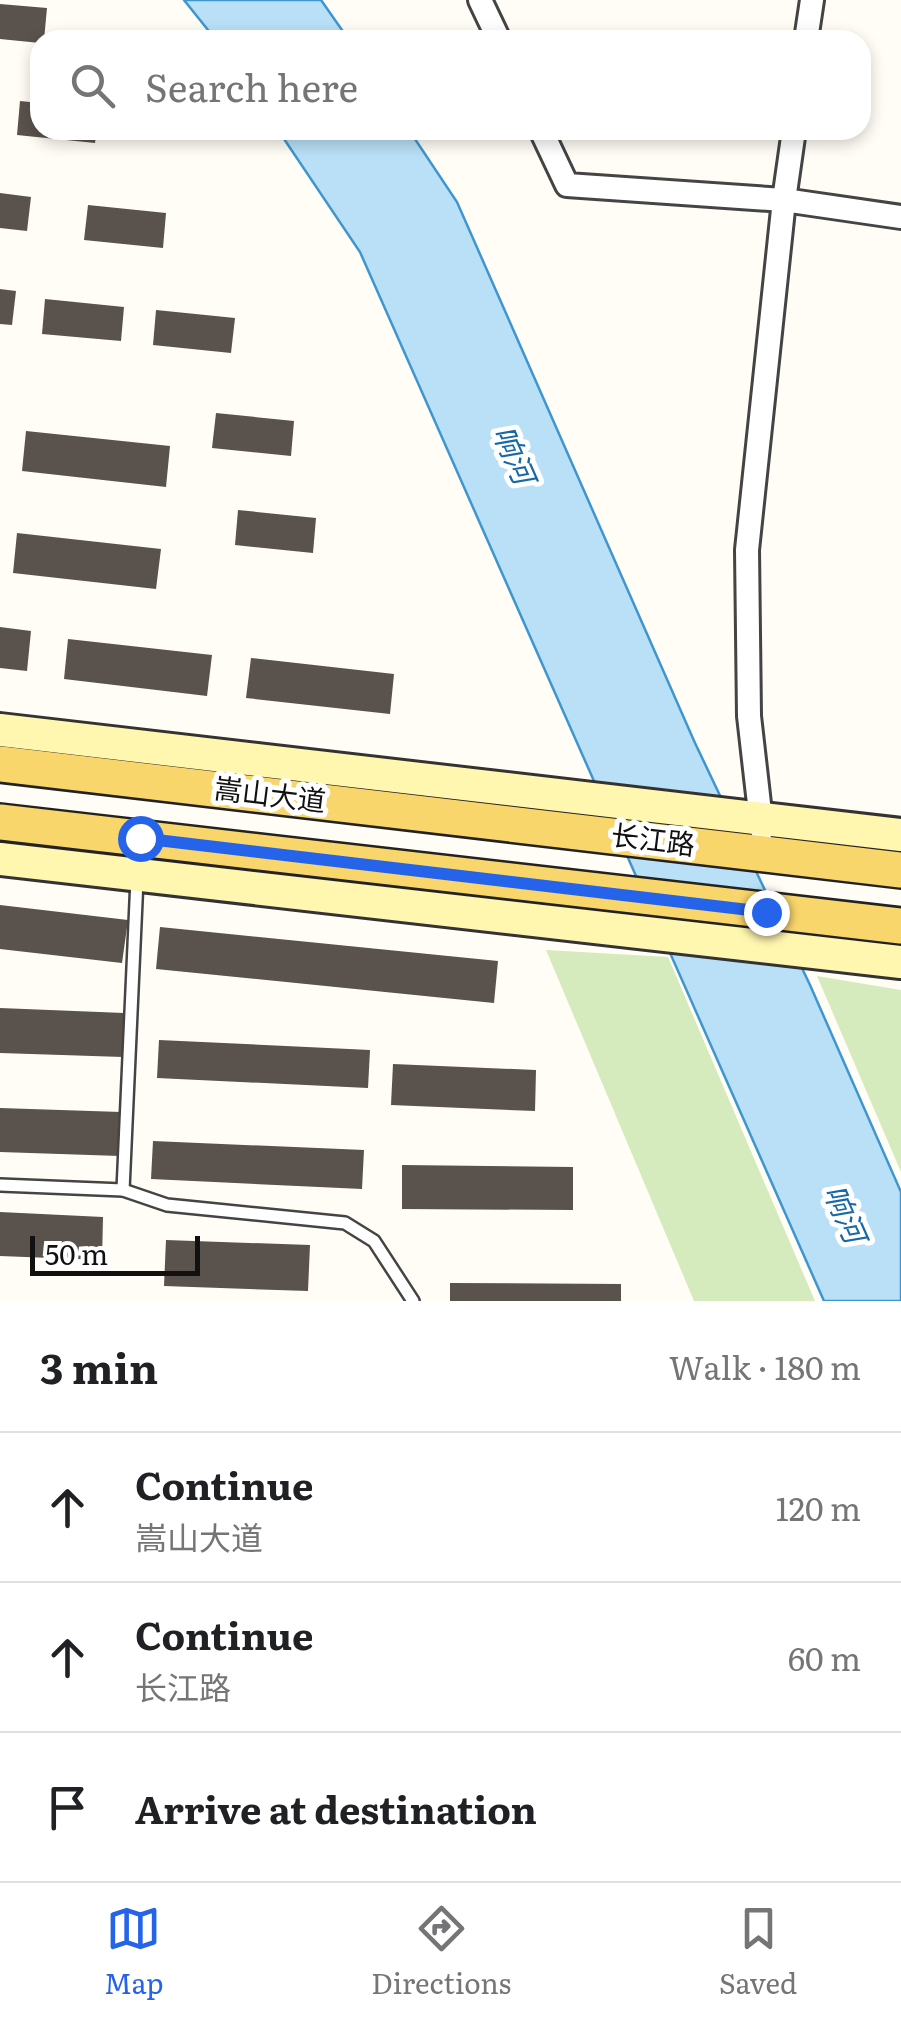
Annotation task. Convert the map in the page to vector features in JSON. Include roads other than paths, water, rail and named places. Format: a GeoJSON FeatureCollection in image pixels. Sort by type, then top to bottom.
{"type":"FeatureCollection","features":[{"type":"Feature","properties":{"kind":"main road"},"geometry":{"type":"LineString","coordinates":[[0,730],[901,835]]}},
{"type":"Feature","properties":{"kind":"main road","name":"嵩山大道"},"geometry":{"type":"LineString","coordinates":[[0,764],[541,827]]}},
{"type":"Feature","properties":{"kind":"main road","name":"嵩山大道"},"geometry":{"type":"LineString","coordinates":[[0,822],[559,887]]}},
{"type":"Feature","properties":{"kind":"main road","name":"长江路"},"geometry":{"type":"LineString","coordinates":[[541,827],[764,853]]}},
{"type":"Feature","properties":{"kind":"main road"},"geometry":{"type":"LineString","coordinates":[[764,853],[901,870]]}},
{"type":"Feature","properties":{"kind":"main road"},"geometry":{"type":"LineString","coordinates":[[0,859],[901,962]]}},
{"type":"Feature","properties":{"kind":"main road","name":"长江路"},"geometry":{"type":"LineString","coordinates":[[559,887],[901,926]]}},
{"type":"Feature","properties":{"kind":"street"},"geometry":{"type":"LineString","coordinates":[[480,0],[494,30]]}},
{"type":"Feature","properties":{"kind":"street"},"geometry":{"type":"LineString","coordinates":[[808,30],[812,0]]}},
{"type":"Feature","properties":{"kind":"street"},"geometry":{"type":"LineString","coordinates":[[546,140],[567,185],[784,200],[901,217]]}},
{"type":"Feature","properties":{"kind":"street"},"geometry":{"type":"LineString","coordinates":[[764,853],[749,716],[748,550],[793,140]]}},
{"type":"Feature","properties":{"kind":"lane"},"geometry":{"type":"LineString","coordinates":[[123,1190],[140,838]]}},
{"type":"Feature","properties":{"kind":"lane"},"geometry":{"type":"LineString","coordinates":[[0,1186],[123,1190],[167,1205],[345,1223],[374,1240],[414,1301]]}},
{"type":"Feature","properties":{"kind":"water"},"geometry":{"type":"Polygon","coordinates":[[[184,0],[321,0],[342,30],[208,30],[184,0]]]}},
{"type":"Feature","properties":{"kind":"water","name":"响河"},"geometry":{"type":"Polygon","coordinates":[[[285,140],[416,140],[457,202],[695,743],[810,985],[901,1192],[901,1301],[824,1301],[360,252],[285,140]]]}}]}
